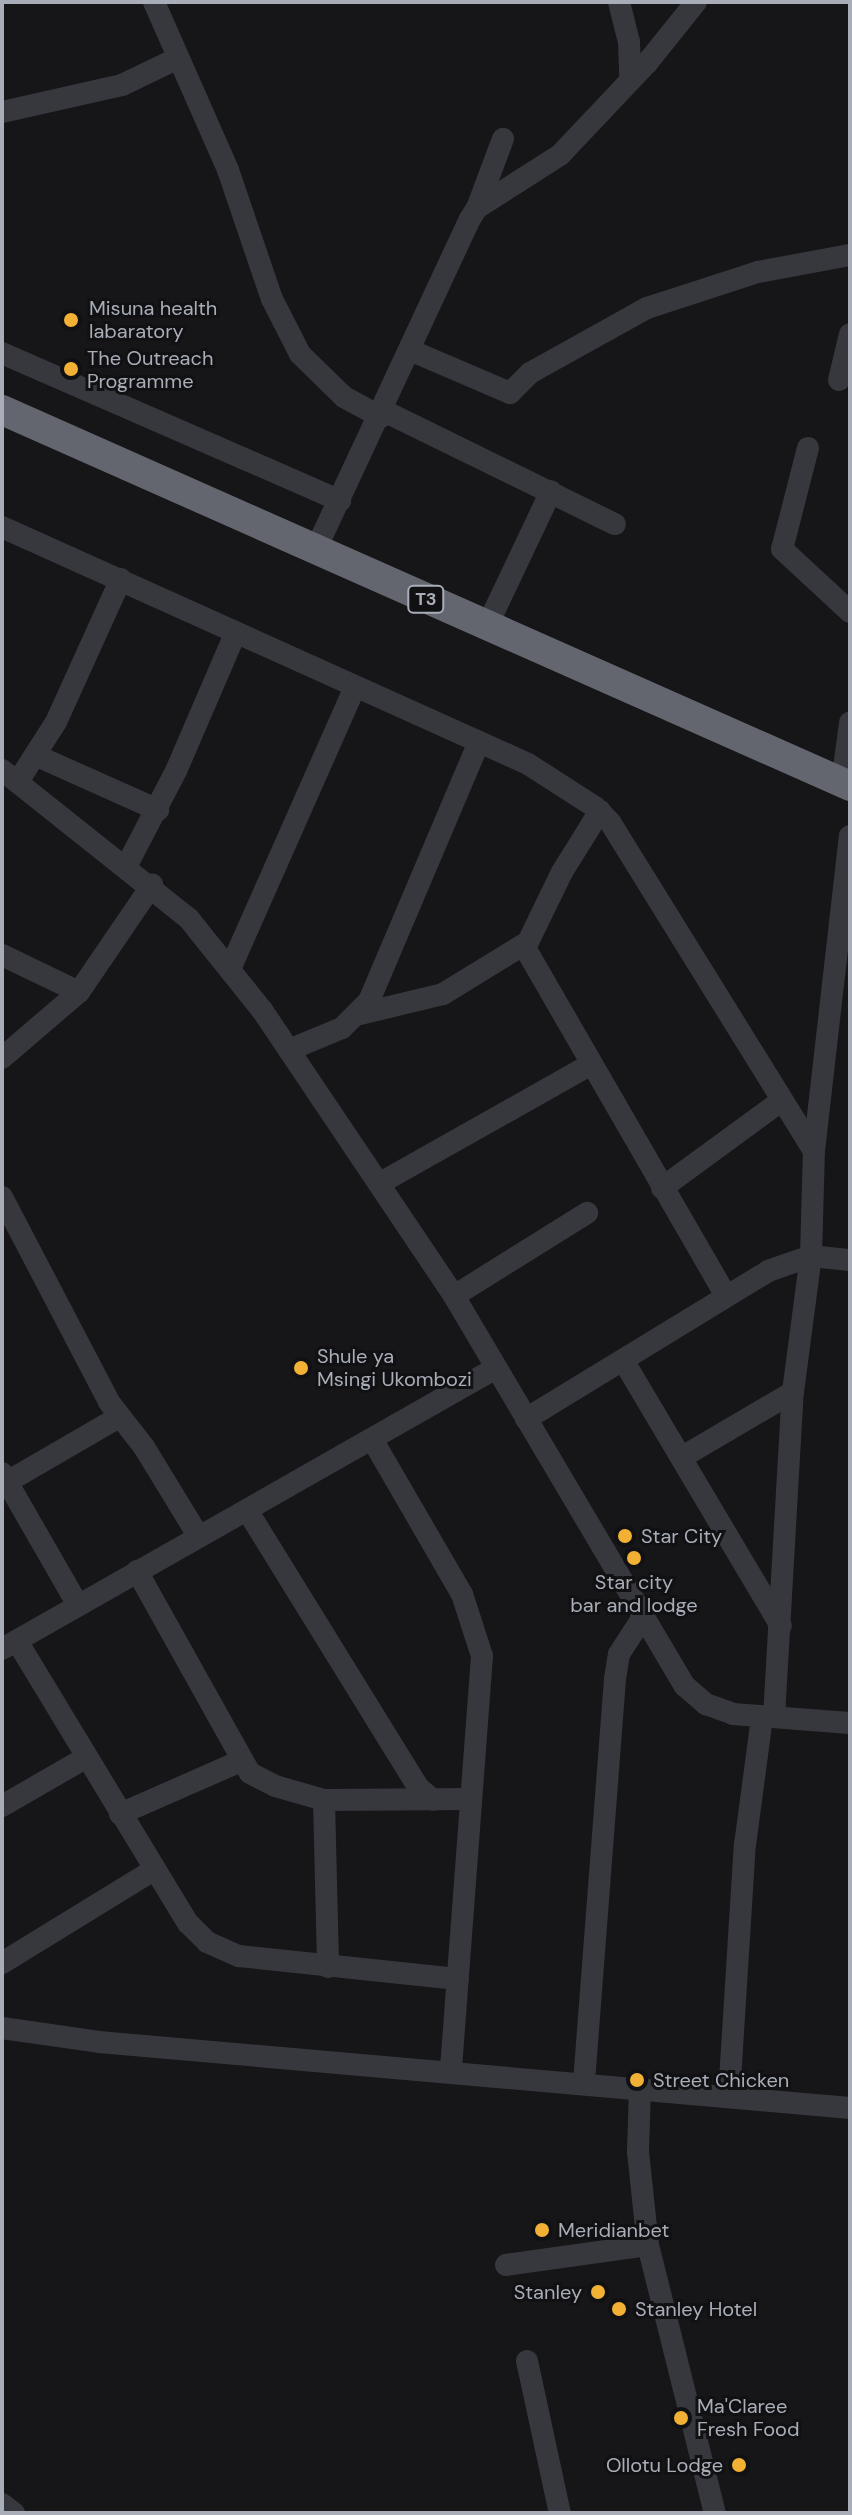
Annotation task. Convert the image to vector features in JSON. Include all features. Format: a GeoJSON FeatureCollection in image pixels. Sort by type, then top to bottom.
{"type":"FeatureCollection","features":[{"type":"Feature","properties":{"kind":"highway","name":"T3"},"geometry":{"type":"LineString","coordinates":[[2,410],[846,785]]}},
{"type":"Feature","properties":{"kind":"street"},"geometry":{"type":"LineString","coordinates":[[154,2],[176,59],[228,170],[272,299],[300,354],[344,397],[551,491],[615,524]]}},
{"type":"Feature","properties":{"kind":"street"},"geometry":{"type":"LineString","coordinates":[[619,2],[629,42],[630,79]]}},
{"type":"Feature","properties":{"kind":"street"},"geometry":{"type":"LineString","coordinates":[[477,208],[560,155],[696,2]]}},
{"type":"Feature","properties":{"kind":"street"},"geometry":{"type":"LineString","coordinates":[[2,112],[122,85],[176,59]]}},
{"type":"Feature","properties":{"kind":"street"},"geometry":{"type":"LineString","coordinates":[[315,551],[412,351],[477,208],[503,139]]}},
{"type":"Feature","properties":{"kind":"street"},"geometry":{"type":"LineString","coordinates":[[412,351],[510,393],[530,373],[647,308],[758,272],[850,255]]}},
{"type":"Feature","properties":{"kind":"street"},"geometry":{"type":"LineString","coordinates":[[839,380],[850,334]]}},
{"type":"Feature","properties":{"kind":"street"},"geometry":{"type":"LineString","coordinates":[[2,353],[340,501]]}},
{"type":"Feature","properties":{"kind":"street"},"geometry":{"type":"LineString","coordinates":[[808,448],[782,549],[850,612]]}},
{"type":"Feature","properties":{"kind":"street"},"geometry":{"type":"LineString","coordinates":[[487,626],[551,491]]}},
{"type":"Feature","properties":{"kind":"street"},"geometry":{"type":"LineString","coordinates":[[2,527],[556,780],[600,811],[814,1151]]}},
{"type":"Feature","properties":{"kind":"street"},"geometry":{"type":"LineString","coordinates":[[121,579],[63,708],[35,755],[10,775],[152,885],[189,919],[230,969],[382,1182],[454,1296],[685,1686],[706,1704],[768,1717],[850,1723]]}},
{"type":"Feature","properties":{"kind":"street"},"geometry":{"type":"LineString","coordinates":[[127,865],[158,810],[236,632]]}},
{"type":"Feature","properties":{"kind":"street"},"geometry":{"type":"LineString","coordinates":[[230,969],[355,687]]}},
{"type":"Feature","properties":{"kind":"street"},"geometry":{"type":"LineString","coordinates":[[846,785],[850,723]]}},
{"type":"Feature","properties":{"kind":"street"},"geometry":{"type":"LineString","coordinates":[[360,1014],[478,744]]}},
{"type":"Feature","properties":{"kind":"street"},"geometry":{"type":"LineString","coordinates":[[35,755],[158,810]]}},
{"type":"Feature","properties":{"kind":"street"},"geometry":{"type":"LineString","coordinates":[[289,1050],[342,1028],[360,1014],[443,994],[524,946],[537,931],[562,872],[600,811]]}},
{"type":"Feature","properties":{"kind":"street"},"geometry":{"type":"LineString","coordinates":[[729,2096],[745,1845],[781,1626],[793,1392],[811,1256],[814,1151],[850,836]]}},
{"type":"Feature","properties":{"kind":"street"},"geometry":{"type":"LineString","coordinates":[[2,1058],[79,992],[152,885]]}},
{"type":"Feature","properties":{"kind":"street"},"geometry":{"type":"LineString","coordinates":[[524,946],[725,1294]]}},
{"type":"Feature","properties":{"kind":"street"},"geometry":{"type":"LineString","coordinates":[[2,955],[79,992]]}},
{"type":"Feature","properties":{"kind":"street"},"geometry":{"type":"LineString","coordinates":[[382,1182],[591,1064]]}},
{"type":"Feature","properties":{"kind":"street"},"geometry":{"type":"LineString","coordinates":[[662,1188],[781,1101]]}},
{"type":"Feature","properties":{"kind":"street"},"geometry":{"type":"LineString","coordinates":[[2,1197],[119,1417],[199,1537]]}},
{"type":"Feature","properties":{"kind":"street"},"geometry":{"type":"LineString","coordinates":[[454,1296],[587,1213]]}},
{"type":"Feature","properties":{"kind":"street"},"geometry":{"type":"LineString","coordinates":[[526,1419],[725,1294],[811,1256],[850,1260]]}},
{"type":"Feature","properties":{"kind":"street"},"geometry":{"type":"LineString","coordinates":[[623,1360],[684,1456],[781,1626]]}},
{"type":"Feature","properties":{"kind":"street"},"geometry":{"type":"LineString","coordinates":[[458,1979],[239,1956],[207,1942],[188,1923],[85,1758],[9,1645],[496,1368]]}},
{"type":"Feature","properties":{"kind":"street"},"geometry":{"type":"LineString","coordinates":[[684,1456],[793,1392]]}},
{"type":"Feature","properties":{"kind":"street"},"geometry":{"type":"LineString","coordinates":[[78,1605],[5,1478],[119,1417]]}},
{"type":"Feature","properties":{"kind":"street"},"geometry":{"type":"LineString","coordinates":[[372,1439],[477,1628],[482,1656],[451,2070]]}},
{"type":"Feature","properties":{"kind":"street"},"geometry":{"type":"LineString","coordinates":[[247,1510],[419,1788],[433,1800]]}},
{"type":"Feature","properties":{"kind":"street"},"geometry":{"type":"LineString","coordinates":[[137,1571],[241,1761],[275,1786],[324,1800],[471,1799]]}},
{"type":"Feature","properties":{"kind":"street"},"geometry":{"type":"LineString","coordinates":[[584,2082],[615,1679],[619,1654],[643,1617]]}},
{"type":"Feature","properties":{"kind":"street"},"geometry":{"type":"LineString","coordinates":[[2,1806],[85,1758]]}},
{"type":"Feature","properties":{"kind":"street"},"geometry":{"type":"LineString","coordinates":[[120,1814],[241,1761]]}},
{"type":"Feature","properties":{"kind":"street"},"geometry":{"type":"LineString","coordinates":[[324,1800],[328,1967]]}},
{"type":"Feature","properties":{"kind":"street"},"geometry":{"type":"LineString","coordinates":[[2,1963],[154,1870]]}},
{"type":"Feature","properties":{"kind":"street"},"geometry":{"type":"LineString","coordinates":[[3,2029],[850,2108]]}},
{"type":"Feature","properties":{"kind":"street"},"geometry":{"type":"LineString","coordinates":[[640,2088],[639,2165],[648,2245],[715,2513]]}},
{"type":"Feature","properties":{"kind":"street"},"geometry":{"type":"LineString","coordinates":[[506,2265],[648,2245]]}},
{"type":"Feature","properties":{"kind":"street"},"geometry":{"type":"LineString","coordinates":[[527,2361],[560,2513]]}},
{"type":"Feature","properties":{"kind":"street"},"geometry":{"type":"LineString","coordinates":[[2,2504],[14,2513]]}},
{"type":"Feature","properties":{"kind":"place","name":"Misuna health labaratory"},"geometry":{"type":"Point","coordinates":[71,320]}},
{"type":"Feature","properties":{"kind":"place","name":"The Outreach Programme"},"geometry":{"type":"Point","coordinates":[71,369]}},
{"type":"Feature","properties":{"kind":"place","name":"Shule ya Msingi Ukombozi"},"geometry":{"type":"Point","coordinates":[301,1368]}},
{"type":"Feature","properties":{"kind":"place","name":"Star City"},"geometry":{"type":"Point","coordinates":[625,1536]}},
{"type":"Feature","properties":{"kind":"place","name":"Star city bar and lodge"},"geometry":{"type":"Point","coordinates":[634,1558]}},
{"type":"Feature","properties":{"kind":"place","name":"Street Chicken"},"geometry":{"type":"Point","coordinates":[637,2080]}},
{"type":"Feature","properties":{"kind":"place","name":"Meridianbet"},"geometry":{"type":"Point","coordinates":[542,2230]}},
{"type":"Feature","properties":{"kind":"place","name":"Stanley"},"geometry":{"type":"Point","coordinates":[598,2292]}},
{"type":"Feature","properties":{"kind":"place","name":"Stanley Hotel"},"geometry":{"type":"Point","coordinates":[619,2309]}},
{"type":"Feature","properties":{"kind":"place","name":"Ma'Claree Fresh Food"},"geometry":{"type":"Point","coordinates":[681,2418]}},
{"type":"Feature","properties":{"kind":"place","name":"Ollotu Lodge"},"geometry":{"type":"Point","coordinates":[739,2465]}}]}
